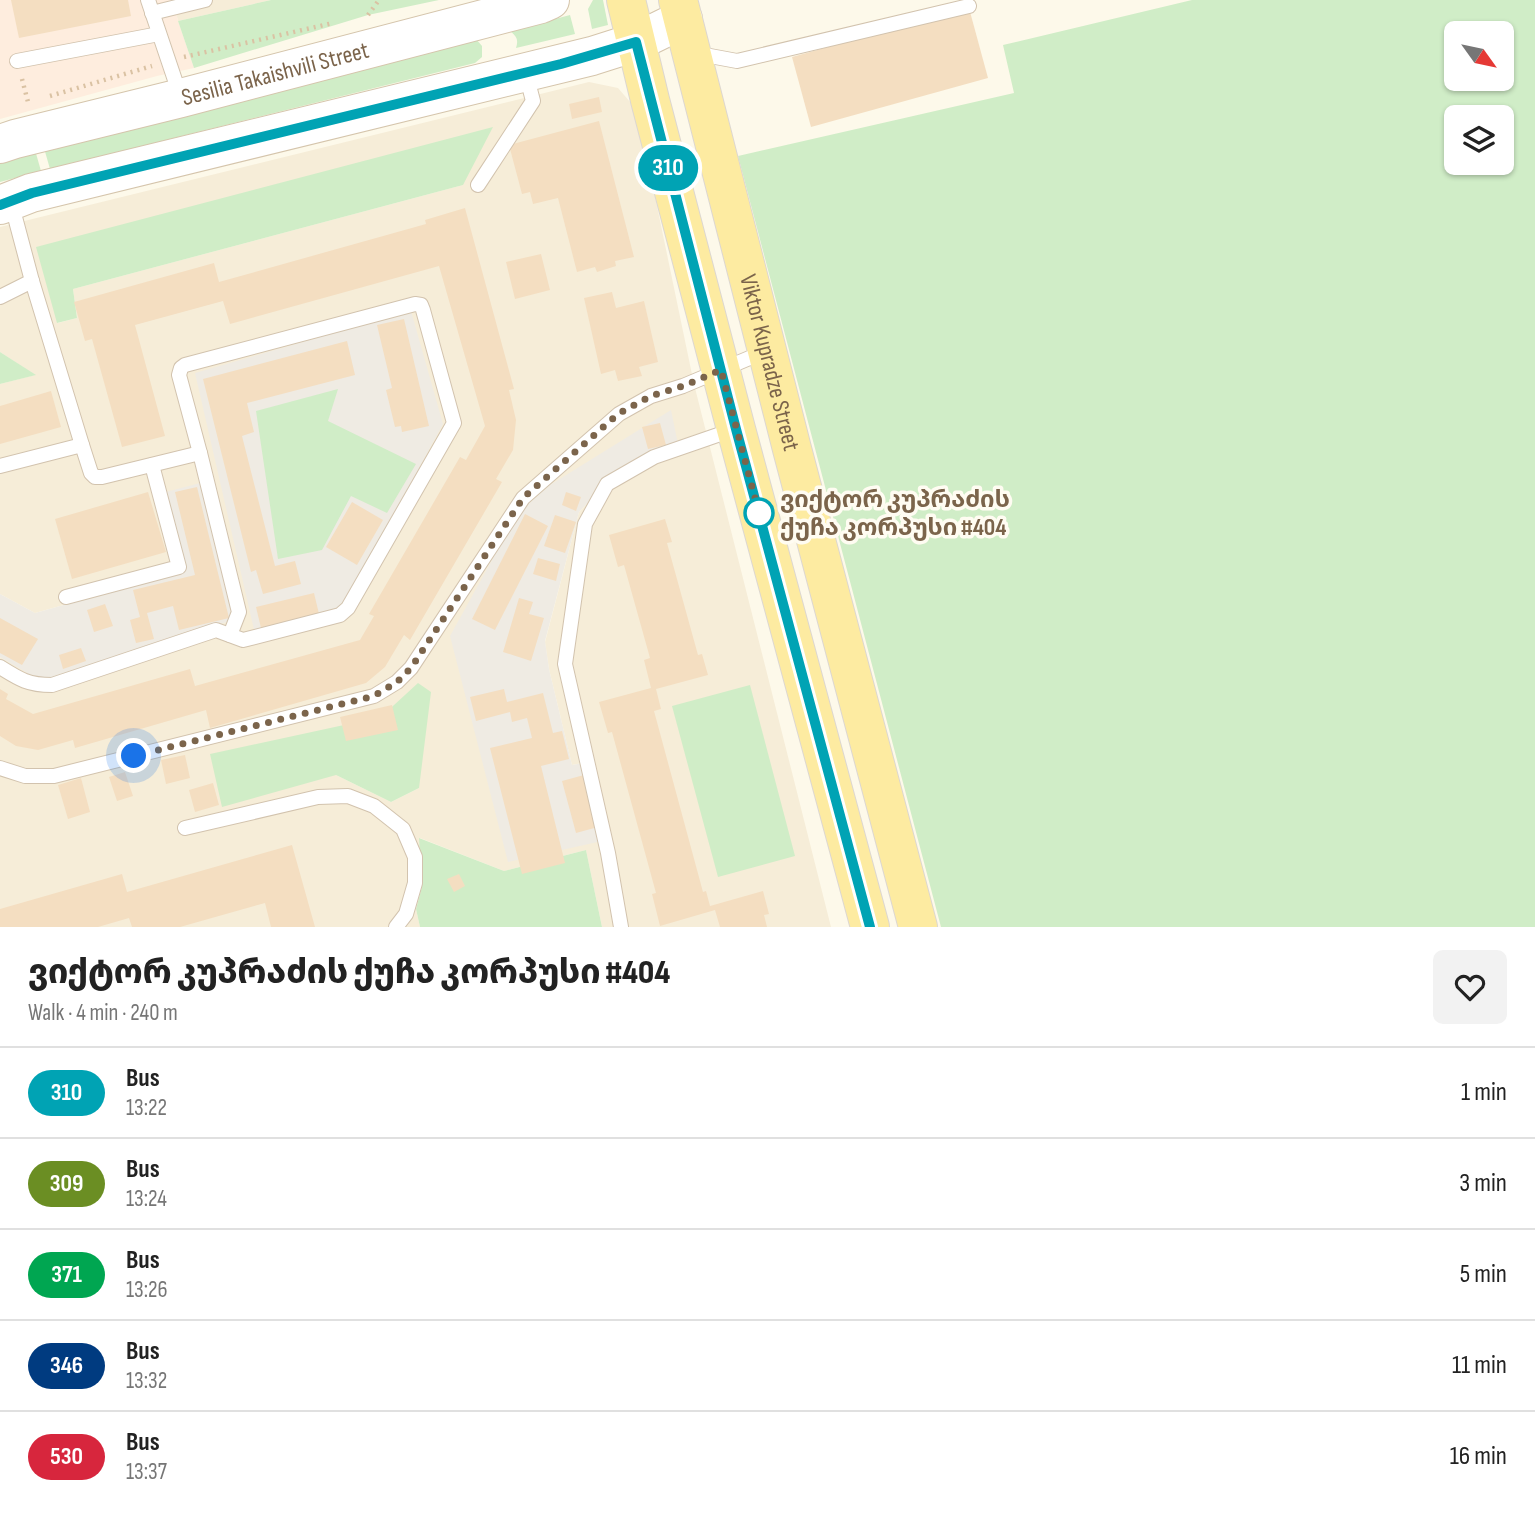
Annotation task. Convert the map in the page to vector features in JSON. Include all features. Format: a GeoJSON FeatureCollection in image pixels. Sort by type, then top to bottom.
{"type":"FeatureCollection","features":[{"type":"Feature","properties":{"kind":"main road","name":"Sesilia Takaishvili Street"},"geometry":{"type":"LineString","coordinates":[[0,144],[550,0]]}},
{"type":"Feature","properties":{"kind":"main road","name":"Viktor Kupradze Street"},"geometry":{"type":"LineString","coordinates":[[626,0],[736,429],[870,927]]}},
{"type":"Feature","properties":{"kind":"main road"},"geometry":{"type":"LineString","coordinates":[[477,20],[491,29],[499,41],[502,62],[509,77]]}},
{"type":"Feature","properties":{"kind":"main road"},"geometry":{"type":"LineString","coordinates":[[6,203],[41,191],[592,56],[684,24]]}},
{"type":"Feature","properties":{"kind":"main road","name":"Viktor Kupradze Street"},"geometry":{"type":"LineString","coordinates":[[684,24],[918,927]]}},
{"type":"Feature","properties":{"kind":"lane"},"geometry":{"type":"LineString","coordinates":[[181,97],[150,6],[205,0]]}},
{"type":"Feature","properties":{"kind":"lane"},"geometry":{"type":"LineString","coordinates":[[684,24],[737,61],[969,6]]}},
{"type":"Feature","properties":{"kind":"lane"},"geometry":{"type":"LineString","coordinates":[[17,61],[159,34]]}},
{"type":"Feature","properties":{"kind":"lane"},"geometry":{"type":"LineString","coordinates":[[478,185],[533,101],[509,77]]}},
{"type":"Feature","properties":{"kind":"lane"},"geometry":{"type":"LineString","coordinates":[[6,203],[91,472],[95,477],[103,477],[200,453]]}},
{"type":"Feature","properties":{"kind":"lane"},"geometry":{"type":"LineString","coordinates":[[0,297],[32,281]]}},
{"type":"Feature","properties":{"kind":"lane"},"geometry":{"type":"LineString","coordinates":[[0,667],[24,682],[52,685],[216,630],[243,640],[340,615],[348,608],[454,423],[421,305],[415,304],[181,368],[180,375],[239,612],[230,635]]}},
{"type":"Feature","properties":{"kind":"lane"},"geometry":{"type":"LineString","coordinates":[[0,768],[24,776],[54,776],[374,696],[397,682],[411,668],[523,498],[618,414],[651,396],[683,386],[767,351]]}},
{"type":"Feature","properties":{"kind":"lane"},"geometry":{"type":"LineString","coordinates":[[621,927],[608,853],[565,664],[585,524],[607,484],[654,457],[736,429]]}},
{"type":"Feature","properties":{"kind":"lane"},"geometry":{"type":"LineString","coordinates":[[0,466],[82,445]]}},
{"type":"Feature","properties":{"kind":"lane"},"geometry":{"type":"LineString","coordinates":[[66,597],[179,568],[152,465]]}},
{"type":"Feature","properties":{"kind":"lane"},"geometry":{"type":"LineString","coordinates":[[185,828],[318,797],[348,796],[374,806],[402,830],[415,857],[415,883],[406,914],[396,927]]}},
{"type":"Feature","properties":{"kind":"path"},"geometry":{"type":"LineString","coordinates":[[379,0],[368,15],[379,12]]}},
{"type":"Feature","properties":{"kind":"path"},"geometry":{"type":"LineString","coordinates":[[19,105],[169,61],[341,22]]}},
{"type":"Feature","properties":{"kind":"shaded area"},"geometry":{"type":"Polygon","coordinates":[[[0,0],[173,0],[194,68],[0,119],[0,0]]]}},
{"type":"Feature","properties":{"kind":"shaded area"},"geometry":{"type":"Polygon","coordinates":[[[173,0],[271,0],[178,21],[173,0]]]}},
{"type":"Feature","properties":{"kind":"shaded area"},"geometry":{"type":"Polygon","coordinates":[[[589,82],[618,88],[637,110],[694,384],[831,927],[602,927],[586,850],[504,871],[420,838],[422,887],[416,909],[420,927],[0,927],[0,657],[39,679],[185,571],[35,613],[0,594],[0,384],[35,375],[0,352],[0,227],[589,82]],[[463,185],[37,247],[58,323],[77,318],[73,289],[463,185]],[[614,475],[550,485],[509,862],[582,763],[572,765],[545,642],[579,512],[614,475]],[[336,775],[391,802],[419,788],[336,775]]]}},
{"type":"Feature","properties":{"kind":"shaded area"},"geometry":{"type":"Polygon","coordinates":[[[411,311],[443,424],[340,610],[255,634],[195,373],[411,311]]]}},
{"type":"Feature","properties":{"kind":"shaded area"},"geometry":{"type":"Polygon","coordinates":[[[671,410],[678,444],[614,475],[579,512],[545,641],[572,765],[583,763],[602,841],[508,862],[450,636],[518,513],[550,485],[671,410]]]}},
{"type":"Feature","properties":{"kind":"shaded area"},"geometry":{"type":"Polygon","coordinates":[[[200,483],[233,620],[57,678],[39,680],[0,657],[0,594],[35,613],[185,571],[166,492],[200,483]]]}},
{"type":"Feature","properties":{"kind":"green space"},"geometry":{"type":"Polygon","coordinates":[[[271,0],[439,0],[368,15],[194,68],[178,21],[271,0]]]}},
{"type":"Feature","properties":{"kind":"green space"},"geometry":{"type":"Polygon","coordinates":[[[593,0],[603,0],[608,25],[592,29],[588,9],[593,0]]]}},
{"type":"Feature","properties":{"kind":"green space"},"geometry":{"type":"Polygon","coordinates":[[[1192,0],[1535,0],[1535,927],[941,927],[738,156],[1014,93],[1003,45],[1192,0]]]}},
{"type":"Feature","properties":{"kind":"green space"},"geometry":{"type":"Polygon","coordinates":[[[570,15],[575,34],[516,48],[516,38],[510,31],[570,15]]]}},
{"type":"Feature","properties":{"kind":"green space"},"geometry":{"type":"Polygon","coordinates":[[[476,39],[482,46],[482,57],[475,63],[50,169],[44,148],[476,39]]]}},
{"type":"Feature","properties":{"kind":"green space"},"geometry":{"type":"Polygon","coordinates":[[[493,127],[463,185],[73,289],[77,318],[57,323],[36,247],[493,127]]]}},
{"type":"Feature","properties":{"kind":"green space"},"geometry":{"type":"Polygon","coordinates":[[[35,150],[41,171],[0,182],[0,159],[35,150]]]}},
{"type":"Feature","properties":{"kind":"green space"},"geometry":{"type":"Polygon","coordinates":[[[0,352],[36,375],[0,384],[0,352]]]}},
{"type":"Feature","properties":{"kind":"green space"},"geometry":{"type":"Polygon","coordinates":[[[338,389],[328,421],[416,464],[387,513],[351,496],[322,550],[278,559],[256,411],[338,389]]]}},
{"type":"Feature","properties":{"kind":"green space"},"geometry":{"type":"Polygon","coordinates":[[[418,683],[431,692],[419,788],[391,802],[336,775],[222,807],[210,754],[381,717],[418,683]]]}},
{"type":"Feature","properties":{"kind":"green space"},"geometry":{"type":"Polygon","coordinates":[[[750,685],[795,856],[718,877],[672,706],[750,685]]]}},
{"type":"Feature","properties":{"kind":"green space"},"geometry":{"type":"Polygon","coordinates":[[[419,838],[504,871],[586,850],[602,927],[420,927],[416,909],[422,887],[419,838]]]}},
{"type":"Feature","properties":{"kind":"building"},"geometry":{"type":"Polygon","coordinates":[[[11,0],[128,0],[131,16],[19,38],[11,0]]]}},
{"type":"Feature","properties":{"kind":"building"},"geometry":{"type":"Polygon","coordinates":[[[969,8],[988,78],[811,127],[792,57],[969,8]]]}},
{"type":"Feature","properties":{"kind":"building"},"geometry":{"type":"Polygon","coordinates":[[[599,97],[602,112],[572,119],[569,104],[599,97]]]}},
{"type":"Feature","properties":{"kind":"building"},"geometry":{"type":"Polygon","coordinates":[[[599,121],[634,257],[615,261],[616,266],[597,272],[595,267],[577,272],[558,198],[533,204],[530,192],[522,194],[509,145],[599,121]]]}},
{"type":"Feature","properties":{"kind":"building"},"geometry":{"type":"Polygon","coordinates":[[[465,208],[514,389],[509,390],[516,420],[513,450],[496,479],[502,482],[410,640],[404,635],[385,667],[366,683],[210,728],[206,710],[75,748],[73,740],[38,750],[16,746],[0,736],[0,689],[8,694],[6,699],[33,714],[190,669],[195,686],[360,640],[374,616],[369,614],[460,457],[466,460],[485,426],[439,266],[230,324],[223,301],[135,325],[165,436],[122,447],[92,339],[85,341],[74,302],[214,263],[219,282],[426,224],[425,220],[465,208]]]}},
{"type":"Feature","properties":{"kind":"building"},"geometry":{"type":"Polygon","coordinates":[[[541,254],[550,290],[515,299],[506,262],[541,254]]]}},
{"type":"Feature","properties":{"kind":"building"},"geometry":{"type":"Polygon","coordinates":[[[612,292],[616,308],[644,301],[658,362],[639,367],[642,376],[618,381],[615,370],[601,374],[584,298],[612,292]]]}},
{"type":"Feature","properties":{"kind":"building"},"geometry":{"type":"Polygon","coordinates":[[[404,319],[429,426],[402,432],[401,426],[395,427],[386,390],[392,388],[377,325],[404,319]]]}},
{"type":"Feature","properties":{"kind":"building"},"geometry":{"type":"Polygon","coordinates":[[[347,341],[355,375],[247,403],[254,432],[242,436],[275,566],[295,561],[301,584],[263,594],[256,570],[251,572],[203,379],[347,341]]]}},
{"type":"Feature","properties":{"kind":"building"},"geometry":{"type":"Polygon","coordinates":[[[51,391],[61,427],[0,444],[0,406],[51,391]]]}},
{"type":"Feature","properties":{"kind":"building"},"geometry":{"type":"Polygon","coordinates":[[[660,423],[666,445],[648,449],[642,427],[660,423]]]}},
{"type":"Feature","properties":{"kind":"building"},"geometry":{"type":"Polygon","coordinates":[[[197,487],[229,618],[179,630],[173,606],[147,613],[154,639],[136,643],[130,620],[140,617],[133,590],[195,575],[175,492],[197,487]]]}},
{"type":"Feature","properties":{"kind":"building"},"geometry":{"type":"Polygon","coordinates":[[[148,492],[166,552],[72,579],[55,519],[148,492]]]}},
{"type":"Feature","properties":{"kind":"building"},"geometry":{"type":"Polygon","coordinates":[[[566,492],[581,497],[576,511],[562,505],[566,492]]]}},
{"type":"Feature","properties":{"kind":"building"},"geometry":{"type":"Polygon","coordinates":[[[352,502],[383,520],[357,565],[326,547],[352,502]]]}},
{"type":"Feature","properties":{"kind":"building"},"geometry":{"type":"Polygon","coordinates":[[[525,514],[548,526],[495,630],[472,619],[525,514]]]}},
{"type":"Feature","properties":{"kind":"building"},"geometry":{"type":"Polygon","coordinates":[[[555,515],[576,522],[565,553],[544,546],[555,515]]]}},
{"type":"Feature","properties":{"kind":"building"},"geometry":{"type":"Polygon","coordinates":[[[665,519],[672,542],[667,543],[698,655],[702,654],[708,675],[656,689],[661,709],[654,711],[703,892],[706,891],[710,906],[763,891],[769,914],[764,915],[767,927],[720,927],[715,910],[660,926],[652,894],[656,893],[612,732],[608,733],[599,702],[651,688],[644,660],[650,658],[624,565],[618,567],[609,535],[665,519]]]}},
{"type":"Feature","properties":{"kind":"building"},"geometry":{"type":"Polygon","coordinates":[[[538,558],[560,564],[556,581],[533,574],[538,558]]]}},
{"type":"Feature","properties":{"kind":"building"},"geometry":{"type":"Polygon","coordinates":[[[314,593],[319,614],[261,628],[256,607],[314,593]]]}},
{"type":"Feature","properties":{"kind":"building"},"geometry":{"type":"Polygon","coordinates":[[[519,598],[533,602],[529,614],[544,618],[531,661],[503,652],[519,598]]]}},
{"type":"Feature","properties":{"kind":"building"},"geometry":{"type":"Polygon","coordinates":[[[105,604],[113,626],[94,632],[87,610],[105,604]]]}},
{"type":"Feature","properties":{"kind":"building"},"geometry":{"type":"Polygon","coordinates":[[[0,618],[38,639],[22,665],[0,653],[0,618]]]}},
{"type":"Feature","properties":{"kind":"building"},"geometry":{"type":"Polygon","coordinates":[[[81,648],[86,661],[63,669],[59,655],[81,648]]]}},
{"type":"Feature","properties":{"kind":"building"},"geometry":{"type":"Polygon","coordinates":[[[504,689],[507,702],[543,693],[553,733],[562,731],[569,759],[541,766],[565,863],[522,874],[490,748],[532,738],[527,718],[512,722],[510,712],[476,721],[470,697],[504,689]]]}},
{"type":"Feature","properties":{"kind":"building"},"geometry":{"type":"Polygon","coordinates":[[[392,705],[398,730],[346,741],[340,717],[392,705]]]}},
{"type":"Feature","properties":{"kind":"building"},"geometry":{"type":"Polygon","coordinates":[[[185,755],[190,778],[166,784],[161,760],[185,755]]]}},
{"type":"Feature","properties":{"kind":"building"},"geometry":{"type":"Polygon","coordinates":[[[125,772],[133,796],[117,801],[109,777],[125,772]]]}},
{"type":"Feature","properties":{"kind":"building"},"geometry":{"type":"Polygon","coordinates":[[[584,775],[598,827],[576,833],[562,781],[584,775]]]}},
{"type":"Feature","properties":{"kind":"building"},"geometry":{"type":"Polygon","coordinates":[[[81,778],[90,812],[68,819],[58,785],[81,778]]]}},
{"type":"Feature","properties":{"kind":"building"},"geometry":{"type":"Polygon","coordinates":[[[213,783],[219,805],[195,812],[189,790],[213,783]]]}},
{"type":"Feature","properties":{"kind":"building"},"geometry":{"type":"Polygon","coordinates":[[[292,845],[315,927],[271,927],[265,903],[180,927],[132,927],[129,918],[98,927],[0,927],[0,909],[122,874],[127,892],[292,845]]]}},
{"type":"Feature","properties":{"kind":"building"},"geometry":{"type":"Polygon","coordinates":[[[459,874],[465,886],[454,892],[447,879],[459,874]]]}},
{"type":"Feature","properties":{"kind":"bus line","name":"310"},"geometry":{"type":"LineString","coordinates":[[0,205],[32,193],[561,64],[636,42],[736,429],[870,927]]}},
{"type":"Feature","properties":{"kind":"place","name":"ვიქტორ კუპრაძის ქუჩა კორპუსი #404"},"geometry":{"type":"Point","coordinates":[759,513]}},
{"type":"Feature","properties":{"kind":"route"},"geometry":{"type":"LineString","coordinates":[[134,756],[374,696],[397,682],[411,668],[523,498],[618,414],[651,396],[721,370],[759,513]]}}]}
